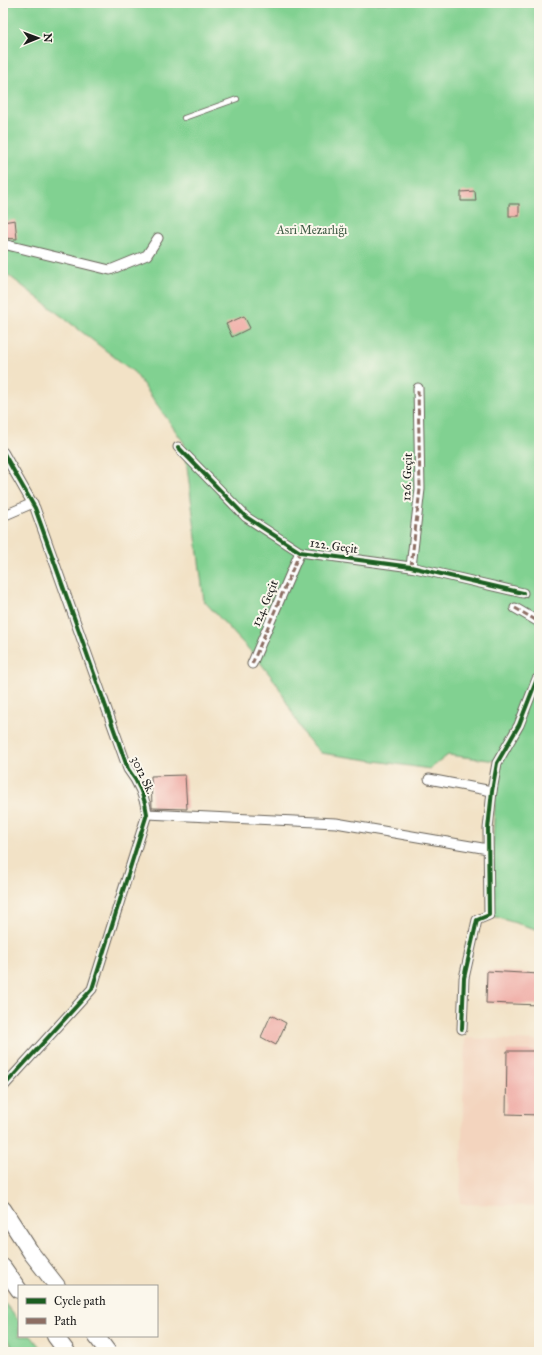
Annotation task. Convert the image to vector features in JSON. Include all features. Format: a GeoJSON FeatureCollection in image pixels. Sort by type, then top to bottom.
{"type":"FeatureCollection","features":[{"type":"Feature","properties":{"kind":"highway"},"geometry":{"type":"LineString","coordinates":[[3,1209],[32,1254],[56,1285]]}},
{"type":"Feature","properties":{"kind":"highway"},"geometry":{"type":"LineString","coordinates":[[3,1267],[18,1289]]}},
{"type":"Feature","properties":{"kind":"highway"},"geometry":{"type":"LineString","coordinates":[[55,1337],[67,1352]]}},
{"type":"Feature","properties":{"kind":"highway"},"geometry":{"type":"LineString","coordinates":[[97,1337],[108,1352]]}},
{"type":"Feature","properties":{"kind":"street"},"geometry":{"type":"LineString","coordinates":[[3,244],[110,270],[147,255],[158,238]]}},
{"type":"Feature","properties":{"kind":"street","name":"126. Geçit"},"geometry":{"type":"LineString","coordinates":[[411,567],[420,489],[418,388]]}},
{"type":"Feature","properties":{"kind":"street","name":"122. Geçit"},"geometry":{"type":"LineString","coordinates":[[178,448],[246,517],[300,552],[411,567],[524,593]]}},
{"type":"Feature","properties":{"kind":"street","name":"3012 Sk."},"geometry":{"type":"LineString","coordinates":[[3,452],[33,503],[128,769],[135,778],[145,797],[147,814],[92,988],[3,1087]]}},
{"type":"Feature","properties":{"kind":"street"},"geometry":{"type":"LineString","coordinates":[[3,516],[33,503]]}},
{"type":"Feature","properties":{"kind":"street","name":"124. Geçit"},"geometry":{"type":"LineString","coordinates":[[252,664],[300,552]]}},
{"type":"Feature","properties":{"kind":"street"},"geometry":{"type":"LineString","coordinates":[[515,608],[539,622]]}},
{"type":"Feature","properties":{"kind":"street"},"geometry":{"type":"LineString","coordinates":[[462,1029],[464,978],[477,920],[489,914],[488,849],[492,791],[498,763],[519,725],[538,679]]}},
{"type":"Feature","properties":{"kind":"street"},"geometry":{"type":"LineString","coordinates":[[429,778],[492,791]]}},
{"type":"Feature","properties":{"kind":"street"},"geometry":{"type":"LineString","coordinates":[[147,814],[336,823],[488,849]]}},
{"type":"Feature","properties":{"kind":"lane"},"geometry":{"type":"LineString","coordinates":[[184,118],[238,99]]}},
{"type":"Feature","properties":{"kind":"shaded area"},"geometry":{"type":"Polygon","coordinates":[[[465,1038],[539,1041],[539,1206],[460,1204],[465,1038]]]}},
{"type":"Feature","properties":{"kind":"green space","name":"Asri Mezarlığı"},"geometry":{"type":"Polygon","coordinates":[[[3,3],[539,3],[539,930],[489,915],[497,761],[448,755],[430,769],[321,753],[304,735],[277,684],[256,657],[204,601],[184,443],[135,373],[3,271],[3,3]]]}},
{"type":"Feature","properties":{"kind":"green space"},"geometry":{"type":"Polygon","coordinates":[[[3,1301],[18,1320],[18,1337],[32,1337],[44,1352],[17,1352],[3,1335],[3,1301]]]}},
{"type":"Feature","properties":{"kind":"building"},"geometry":{"type":"Polygon","coordinates":[[[475,191],[476,201],[461,201],[461,192],[475,191]]]}},
{"type":"Feature","properties":{"kind":"building"},"geometry":{"type":"Polygon","coordinates":[[[509,204],[519,204],[519,216],[509,216],[509,204]]]}},
{"type":"Feature","properties":{"kind":"building"},"geometry":{"type":"Polygon","coordinates":[[[15,220],[17,239],[3,238],[3,222],[15,220]]]}},
{"type":"Feature","properties":{"kind":"building"},"geometry":{"type":"Polygon","coordinates":[[[244,316],[250,328],[232,337],[226,324],[244,316]]]}},
{"type":"Feature","properties":{"kind":"building"},"geometry":{"type":"Polygon","coordinates":[[[185,775],[187,809],[152,808],[151,776],[185,775]]]}},
{"type":"Feature","properties":{"kind":"building"},"geometry":{"type":"Polygon","coordinates":[[[487,971],[539,974],[539,1005],[486,1003],[487,971]]]}},
{"type":"Feature","properties":{"kind":"building"},"geometry":{"type":"Polygon","coordinates":[[[271,1015],[286,1023],[276,1045],[261,1037],[271,1015]]]}},
{"type":"Feature","properties":{"kind":"building"},"geometry":{"type":"Polygon","coordinates":[[[507,1051],[539,1051],[539,1115],[506,1114],[507,1051]]]}},
{"type":"Feature","properties":{"kind":"marked path"},"geometry":{"type":"LineString","coordinates":[[411,567],[420,489],[418,388]]}},
{"type":"Feature","properties":{"kind":"marked path"},"geometry":{"type":"LineString","coordinates":[[252,664],[300,552]]}},
{"type":"Feature","properties":{"kind":"marked path"},"geometry":{"type":"LineString","coordinates":[[515,608],[539,622]]}},
{"type":"Feature","properties":{"kind":"cycle path"},"geometry":{"type":"LineString","coordinates":[[178,447],[246,517],[300,552],[411,567],[523,593]]}},
{"type":"Feature","properties":{"kind":"cycle path"},"geometry":{"type":"LineString","coordinates":[[3,452],[35,508],[128,769],[143,796],[147,814],[92,989],[3,1087]]}},
{"type":"Feature","properties":{"kind":"cycle path"},"geometry":{"type":"LineString","coordinates":[[462,1029],[464,978],[477,920],[489,915],[488,829],[497,763],[519,725],[537,679]]}}]}
